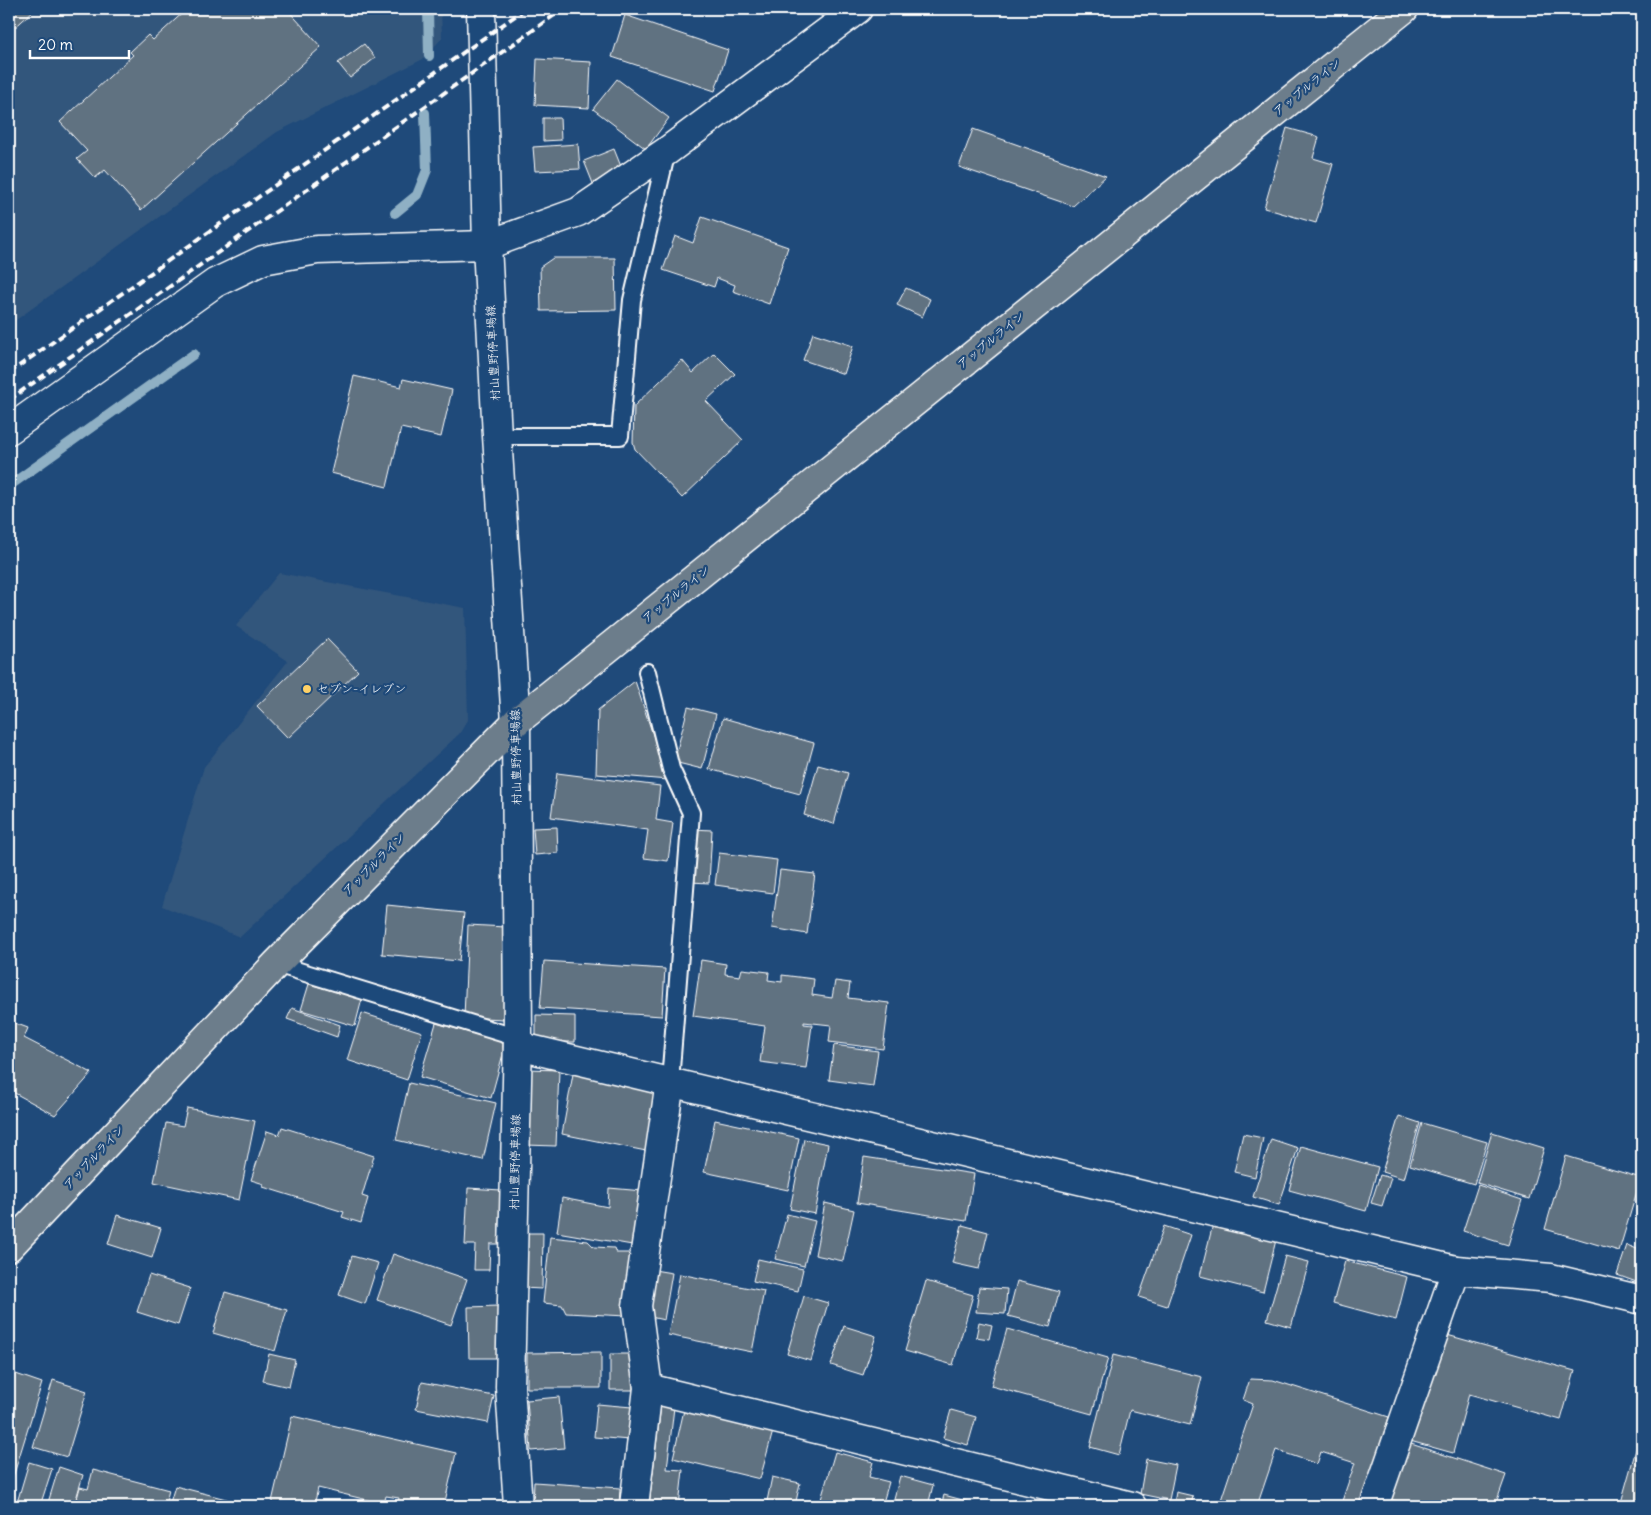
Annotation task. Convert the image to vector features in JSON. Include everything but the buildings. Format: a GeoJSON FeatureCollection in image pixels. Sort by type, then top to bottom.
{"type":"FeatureCollection","features":[{"type":"Feature","properties":{"kind":"highway","name":"アップルライン"},"geometry":{"type":"LineString","coordinates":[[9,1247],[276,964],[516,722],[1404,9]]}},
{"type":"Feature","properties":{"kind":"street","name":"村山豊野停車場線"},"geometry":{"type":"LineString","coordinates":[[481,9],[487,246],[497,436],[516,722],[518,1042],[510,1387],[518,1506]]}},
{"type":"Feature","properties":{"kind":"street"},"geometry":{"type":"LineString","coordinates":[[9,430],[215,283],[262,260],[317,250],[487,246],[578,212],[667,151],[858,9]]}},
{"type":"Feature","properties":{"kind":"street"},"geometry":{"type":"LineString","coordinates":[[518,1042],[670,1082],[1456,1270],[1551,1278],[1642,1300]]}},
{"type":"Feature","properties":{"kind":"street"},"geometry":{"type":"LineString","coordinates":[[634,1506],[648,1388],[637,1306],[670,1082]]}},
{"type":"Feature","properties":{"kind":"street"},"geometry":{"type":"LineString","coordinates":[[1374,1506],[1456,1270]]}},
{"type":"Feature","properties":{"kind":"street"},"geometry":{"type":"LineString","coordinates":[[648,1388],[1132,1506]]}},
{"type":"Feature","properties":{"kind":"lane"},"geometry":{"type":"LineString","coordinates":[[497,436],[620,436],[632,300],[667,151]]}},
{"type":"Feature","properties":{"kind":"lane"},"geometry":{"type":"LineString","coordinates":[[647,672],[671,769],[690,813],[670,1082]]}},
{"type":"Feature","properties":{"kind":"lane"},"geometry":{"type":"LineString","coordinates":[[276,964],[518,1042]]}},
{"type":"Feature","properties":{"kind":"shaded area"},"geometry":{"type":"Polygon","coordinates":[[[9,9],[441,9],[442,38],[423,59],[277,132],[9,325],[9,9]]]}},
{"type":"Feature","properties":{"kind":"shaded area"},"geometry":{"type":"Polygon","coordinates":[[[279,573],[465,608],[468,720],[459,734],[240,937],[162,906],[204,767],[288,661],[236,626],[279,573]]]}},
{"type":"Feature","properties":{"kind":"waterway"},"geometry":{"type":"LineString","coordinates":[[428,9],[429,56]]}},
{"type":"Feature","properties":{"kind":"waterway"},"geometry":{"type":"LineString","coordinates":[[395,213],[417,195],[427,170],[425,113]]}},
{"type":"Feature","properties":{"kind":"waterway"},"geometry":{"type":"LineString","coordinates":[[9,486],[194,354]]}},
{"type":"Feature","properties":{"kind":"railway"},"geometry":{"type":"LineString","coordinates":[[9,373],[525,9]]}},
{"type":"Feature","properties":{"kind":"railway"},"geometry":{"type":"LineString","coordinates":[[9,400],[563,9]]}},
{"type":"Feature","properties":{"kind":"place","name":"セブン-イレブン"},"geometry":{"type":"Point","coordinates":[307,689]}}]}
